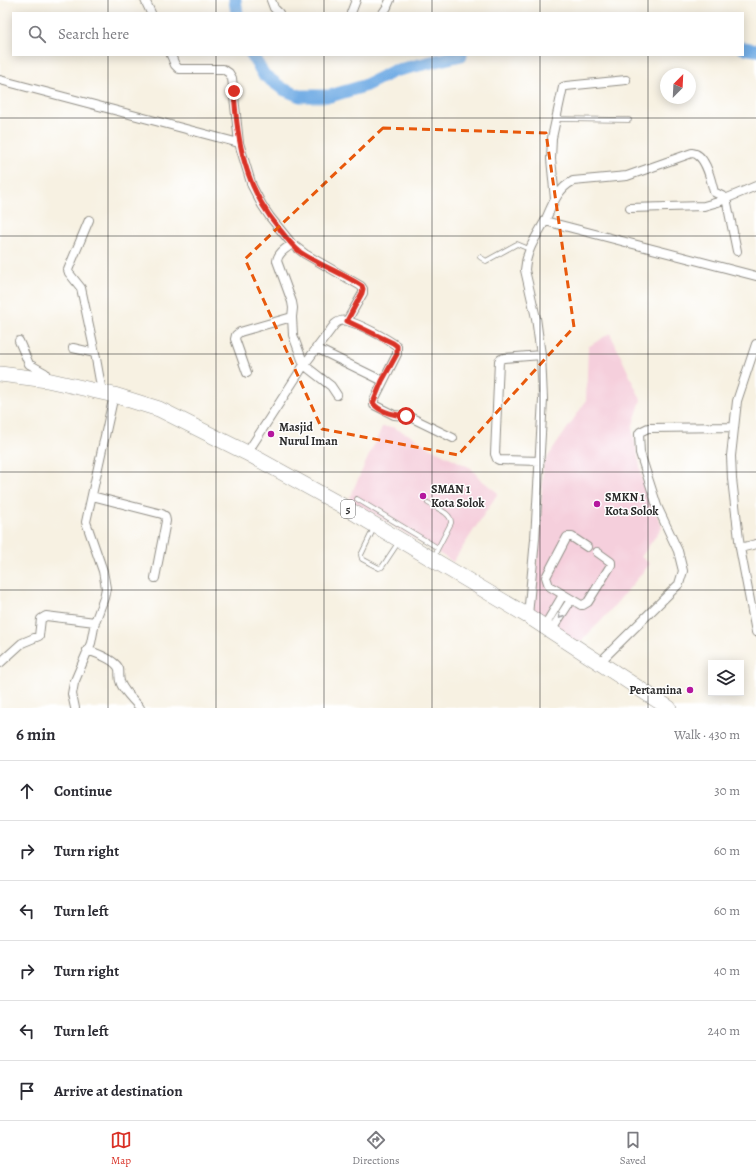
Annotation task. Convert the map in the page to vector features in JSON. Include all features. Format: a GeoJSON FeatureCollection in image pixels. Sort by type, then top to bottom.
{"type":"FeatureCollection","features":[{"type":"Feature","properties":{"kind":"highway","name":"5"},"geometry":{"type":"LineString","coordinates":[[0,374],[47,380],[108,394],[159,409],[247,453],[376,525],[402,534],[435,554],[669,708]]}},
{"type":"Feature","properties":{"kind":"street"},"geometry":{"type":"LineString","coordinates":[[145,0],[151,12]]}},
{"type":"Feature","properties":{"kind":"street"},"geometry":{"type":"LineString","coordinates":[[271,0],[274,8],[278,12]]}},
{"type":"Feature","properties":{"kind":"street"},"geometry":{"type":"LineString","coordinates":[[351,12],[356,0]]}},
{"type":"Feature","properties":{"kind":"street"},"geometry":{"type":"LineString","coordinates":[[384,12],[388,7],[390,0]]}},
{"type":"Feature","properties":{"kind":"street"},"geometry":{"type":"LineString","coordinates":[[171,56],[175,65],[180,69],[223,69],[229,73],[232,78],[234,91],[239,143],[249,179],[262,205],[292,244],[305,254],[362,286],[362,293],[347,321]]}},
{"type":"Feature","properties":{"kind":"street"},"geometry":{"type":"LineString","coordinates":[[0,80],[239,143]]}},
{"type":"Feature","properties":{"kind":"street"},"geometry":{"type":"LineString","coordinates":[[555,198],[551,159],[552,138],[562,89],[564,86],[626,80]]}},
{"type":"Feature","properties":{"kind":"street"},"geometry":{"type":"LineString","coordinates":[[528,616],[535,539],[543,399],[541,355],[536,318],[525,270],[525,262],[529,249],[545,221],[555,198],[567,184],[573,181],[620,177],[692,153],[700,155],[703,158],[714,192],[726,198]]}},
{"type":"Feature","properties":{"kind":"street"},"geometry":{"type":"LineString","coordinates":[[630,208],[704,206],[718,202],[756,186]]}},
{"type":"Feature","properties":{"kind":"street"},"geometry":{"type":"LineString","coordinates":[[726,198],[737,251]]}},
{"type":"Feature","properties":{"kind":"street"},"geometry":{"type":"LineString","coordinates":[[75,708],[72,694],[74,683],[91,643],[95,622],[106,588],[104,571],[86,522],[92,496],[108,394],[95,353],[81,288],[68,273],[89,220]]}},
{"type":"Feature","properties":{"kind":"street"},"geometry":{"type":"LineString","coordinates":[[545,221],[756,276]]}},
{"type":"Feature","properties":{"kind":"street"},"geometry":{"type":"LineString","coordinates":[[292,244],[281,253],[277,258],[277,262],[292,302],[293,335],[304,365],[332,386],[337,395]]}},
{"type":"Feature","properties":{"kind":"street"},"geometry":{"type":"LineString","coordinates":[[247,373],[234,339],[236,335],[240,332],[292,317]]}},
{"type":"Feature","properties":{"kind":"street"},"geometry":{"type":"LineString","coordinates":[[247,453],[316,348],[335,324],[338,322],[347,321],[361,326],[397,346],[397,354],[382,381],[374,400],[374,405],[394,415],[412,418],[453,438]]}},
{"type":"Feature","properties":{"kind":"street"},"geometry":{"type":"LineString","coordinates":[[19,341],[29,364],[45,373],[47,380]]}},
{"type":"Feature","properties":{"kind":"street"},"geometry":{"type":"LineString","coordinates":[[756,344],[737,401],[730,456],[740,548],[756,632]]}},
{"type":"Feature","properties":{"kind":"street"},"geometry":{"type":"LineString","coordinates":[[73,348],[95,353]]}},
{"type":"Feature","properties":{"kind":"street"},"geometry":{"type":"LineString","coordinates":[[316,348],[382,381]]}},
{"type":"Feature","properties":{"kind":"street"},"geometry":{"type":"LineString","coordinates":[[540,461],[499,460],[495,454],[500,361],[504,358],[541,355]]}},
{"type":"Feature","properties":{"kind":"street"},"geometry":{"type":"LineString","coordinates":[[599,663],[679,584],[682,578],[683,571],[678,551],[657,506],[640,453],[639,434],[648,428],[734,427]]}},
{"type":"Feature","properties":{"kind":"street"},"geometry":{"type":"LineString","coordinates":[[92,496],[165,516],[166,521],[155,578]]}},
{"type":"Feature","properties":{"kind":"street"},"geometry":{"type":"LineString","coordinates":[[587,547],[572,537],[567,537],[548,573],[547,581],[549,586],[581,605],[586,604],[610,567],[610,562],[597,552]]}},
{"type":"Feature","properties":{"kind":"street"},"geometry":{"type":"LineString","coordinates":[[740,548],[756,544]]}},
{"type":"Feature","properties":{"kind":"street"},"geometry":{"type":"LineString","coordinates":[[547,629],[563,595]]}},
{"type":"Feature","properties":{"kind":"street"},"geometry":{"type":"LineString","coordinates":[[547,629],[571,600]]}},
{"type":"Feature","properties":{"kind":"street"},"geometry":{"type":"LineString","coordinates":[[0,663],[22,643],[39,636],[42,619],[46,616],[95,622]]}},
{"type":"Feature","properties":{"kind":"street"},"geometry":{"type":"LineString","coordinates":[[86,653],[97,653],[116,664],[118,667],[119,680],[122,686],[140,708]]}},
{"type":"Feature","properties":{"kind":"lane"},"geometry":{"type":"LineString","coordinates":[[556,120],[629,120]]}},
{"type":"Feature","properties":{"kind":"lane"},"geometry":{"type":"LineString","coordinates":[[480,257],[486,261],[517,244],[529,249]]}},
{"type":"Feature","properties":{"kind":"lane"},"geometry":{"type":"LineString","coordinates":[[357,499],[402,534],[382,567],[379,568],[362,560],[361,555],[376,525]]}},
{"type":"Feature","properties":{"kind":"lane"},"geometry":{"type":"LineString","coordinates":[[428,503],[449,516],[451,519],[451,523],[435,554]]}},
{"type":"Feature","properties":{"kind":"highlighted area"},"geometry":{"type":"Polygon","coordinates":[[[383,128],[546,133],[574,327],[458,455],[322,429],[245,259],[383,128]]]}},
{"type":"Feature","properties":{"kind":"shaded area","name":"SMKN 1 Kota Solok"},"geometry":{"type":"Polygon","coordinates":[[[610,333],[641,400],[632,428],[643,480],[662,527],[641,557],[650,564],[602,620],[578,644],[530,614],[539,544],[543,464],[586,401],[588,347],[610,333]]]}},
{"type":"Feature","properties":{"kind":"shaded area","name":"SMAN 1 Kota Solok"},"geometry":{"type":"Polygon","coordinates":[[[382,427],[392,427],[410,435],[427,446],[471,468],[480,479],[498,493],[453,562],[349,499],[382,427]]]}},
{"type":"Feature","properties":{"kind":"waterway"},"geometry":{"type":"LineString","coordinates":[[235,0],[237,12]]}},
{"type":"Feature","properties":{"kind":"waterway"},"geometry":{"type":"LineString","coordinates":[[744,48],[756,50]]}},
{"type":"Feature","properties":{"kind":"waterway"},"geometry":{"type":"LineString","coordinates":[[253,56],[264,75],[283,89],[300,96],[330,96],[364,86],[394,71],[457,56]]}},
{"type":"Feature","properties":{"kind":"place","name":"Masjid Nurul Iman"},"geometry":{"type":"Point","coordinates":[271,434]}},
{"type":"Feature","properties":{"kind":"place","name":"SMAN 1 Kota Solok"},"geometry":{"type":"Point","coordinates":[423,496]}},
{"type":"Feature","properties":{"kind":"place","name":"SMKN 1 Kota Solok"},"geometry":{"type":"Point","coordinates":[597,504]}},
{"type":"Feature","properties":{"kind":"place","name":"Pertamina"},"geometry":{"type":"Point","coordinates":[690,690]}},
{"type":"Feature","properties":{"kind":"route"},"geometry":{"type":"LineString","coordinates":[[234,91],[239,143],[249,179],[262,205],[292,244],[301,252],[362,286],[362,293],[347,321],[361,326],[397,346],[397,354],[382,381],[373,403],[380,409],[394,415],[406,416]]}}]}
